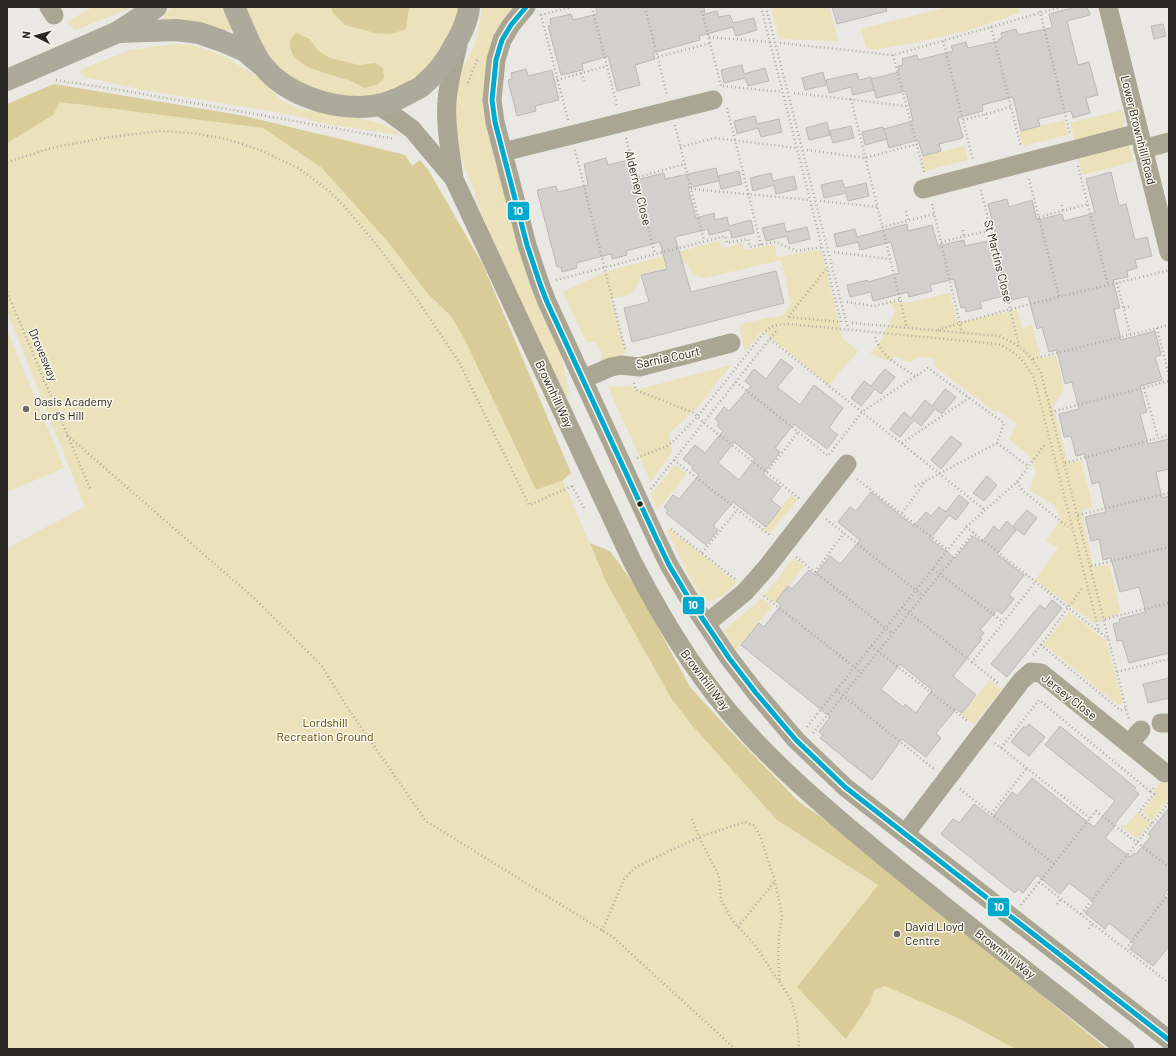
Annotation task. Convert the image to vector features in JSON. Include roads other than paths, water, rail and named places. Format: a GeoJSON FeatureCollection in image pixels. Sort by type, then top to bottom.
{"type":"FeatureCollection","features":[{"type":"Feature","properties":{"kind":"main road"},"geometry":{"type":"LineString","coordinates":[[7,80],[118,32],[156,7]]}},
{"type":"Feature","properties":{"kind":"main road"},"geometry":{"type":"LineString","coordinates":[[234,7],[252,47],[264,67]]}},
{"type":"Feature","properties":{"kind":"main road"},"geometry":{"type":"LineString","coordinates":[[118,32],[176,30],[199,33],[245,51],[296,92],[325,103],[359,107],[377,105],[405,96],[424,85],[448,59],[468,16],[469,7]]}},
{"type":"Feature","properties":{"kind":"street","name":"Lower Brownhill Road"},"geometry":{"type":"LineString","coordinates":[[1108,7],[1169,252]]}},
{"type":"Feature","properties":{"kind":"street"},"geometry":{"type":"LineString","coordinates":[[533,11],[512,25],[505,35],[496,60],[492,100],[495,122],[526,245],[547,302],[669,565],[688,597],[729,658],[756,693],[800,743],[845,787],[1169,1040]]}},
{"type":"Feature","properties":{"kind":"street","name":"Brownhill Way"},"geometry":{"type":"LineString","coordinates":[[454,179],[448,128],[447,102],[460,35]]}},
{"type":"Feature","properties":{"kind":"street"},"geometry":{"type":"LineString","coordinates":[[503,152],[622,122],[720,94]]}},
{"type":"Feature","properties":{"kind":"street","name":"Brownhill Way"},"geometry":{"type":"LineString","coordinates":[[377,105],[412,129],[454,179],[632,561],[658,610],[679,645],[724,706],[786,773],[821,804],[914,882],[1125,1049]]}},
{"type":"Feature","properties":{"kind":"street"},"geometry":{"type":"LineString","coordinates":[[925,188],[1074,150],[1141,141],[1169,142]]}},
{"type":"Feature","properties":{"kind":"street","name":"Sarnia Court"},"geometry":{"type":"LineString","coordinates":[[583,378],[611,367],[621,365],[639,367],[731,343]]}},
{"type":"Feature","properties":{"kind":"street"},"geometry":{"type":"LineString","coordinates":[[706,624],[750,587],[846,466]]}},
{"type":"Feature","properties":{"kind":"street","name":"Jersey Close"},"geometry":{"type":"LineString","coordinates":[[905,834],[1021,681],[1031,672],[1041,673],[1165,773]]}},
{"type":"Feature","properties":{"kind":"street"},"geometry":{"type":"LineString","coordinates":[[1129,744],[1135,726]]}},
{"type":"Feature","properties":{"kind":"place","name":"Oasis Academy Lord's Hill"},"geometry":{"type":"Point","coordinates":[26,409]}},
{"type":"Feature","properties":{"kind":"place","name":"David Lloyd Centre"},"geometry":{"type":"Point","coordinates":[897,934]}},
{"type":"Feature","properties":{"kind":"park label","name":"Lordshill Recreation Ground"},"geometry":{"type":"Point","coordinates":[325,730]}}]}
